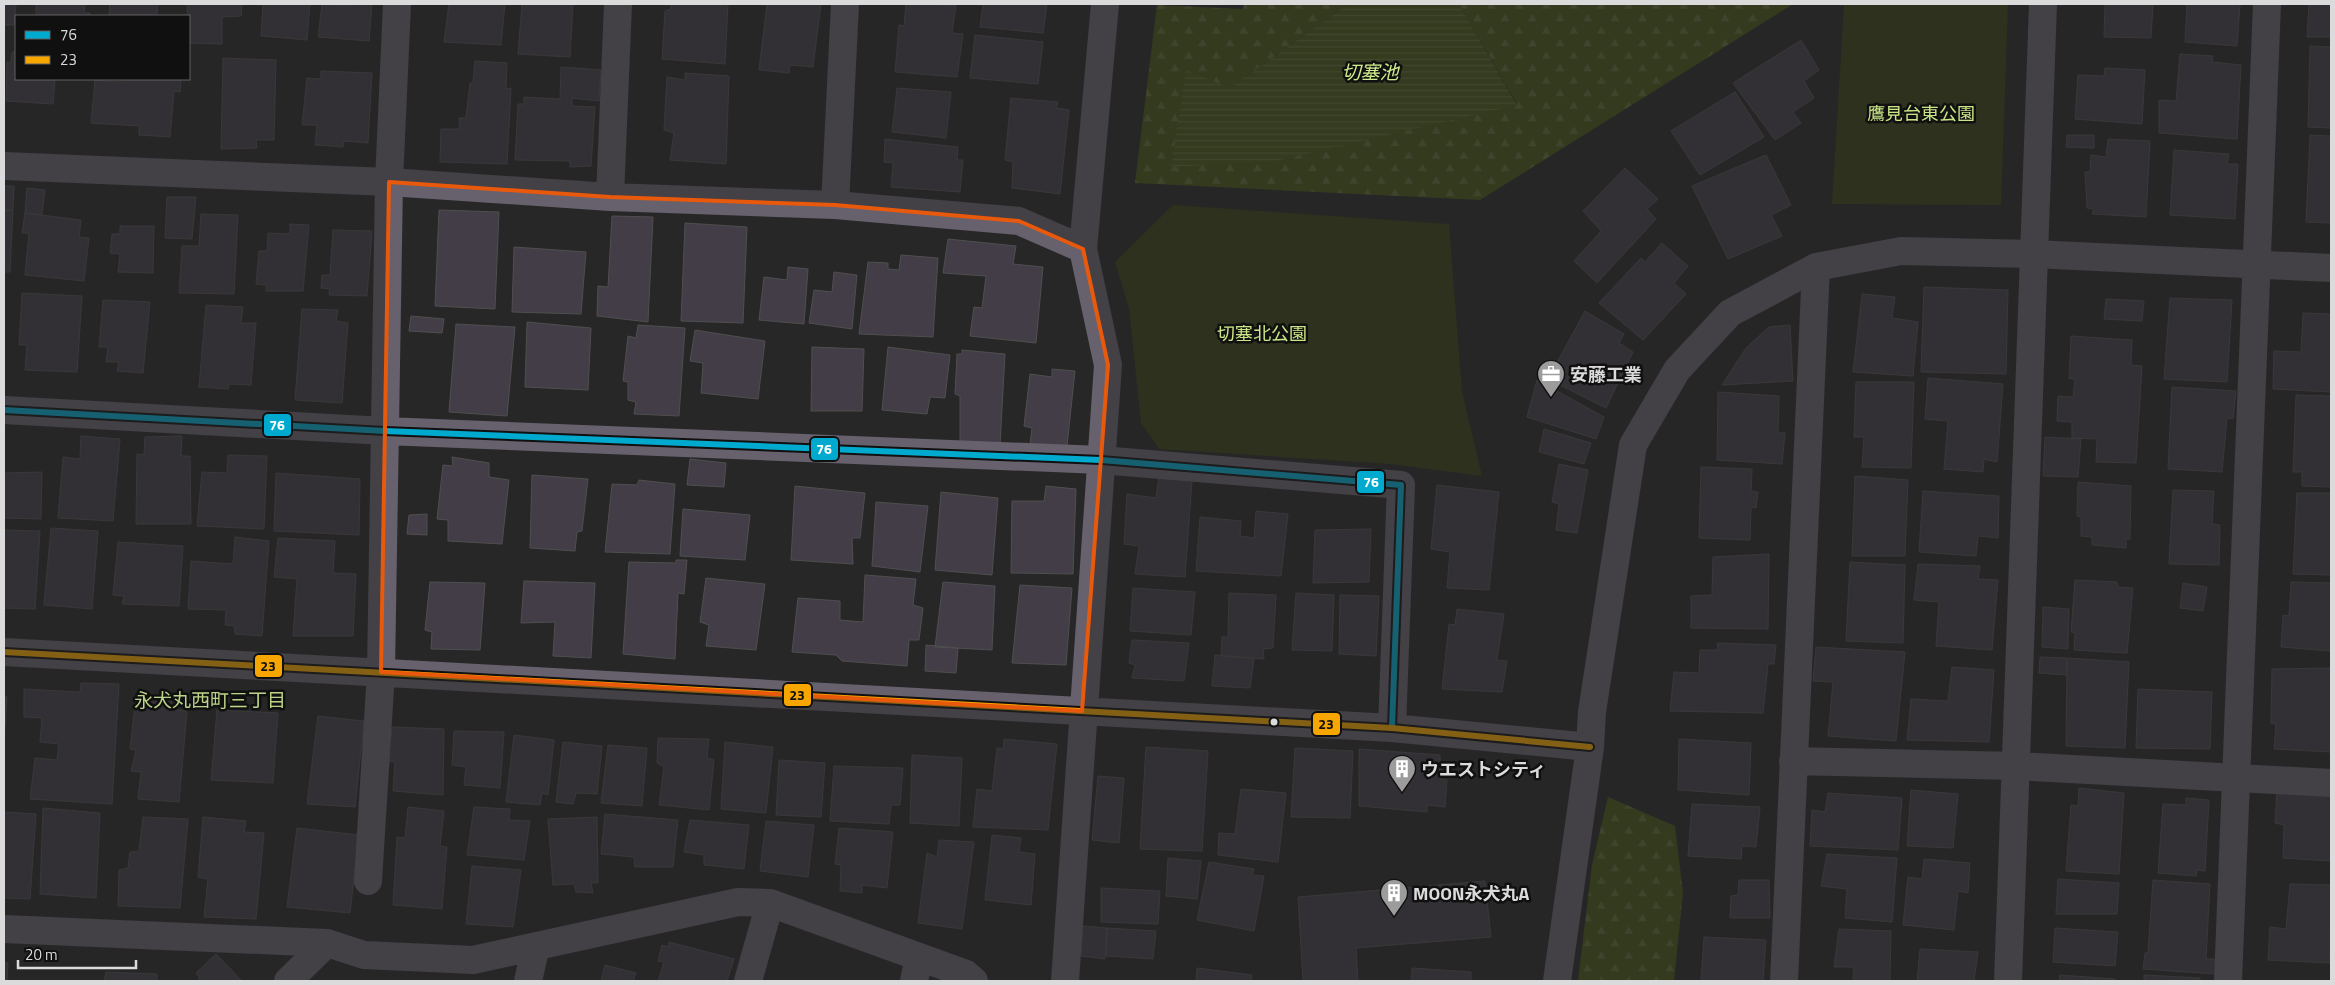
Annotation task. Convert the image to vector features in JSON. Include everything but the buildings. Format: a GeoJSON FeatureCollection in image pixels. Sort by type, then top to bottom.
{"type":"FeatureCollection","features":[{"type":"Feature","properties":{"kind":"street"},"geometry":{"type":"LineString","coordinates":[[368,880],[381,672],[389,182],[397,4]]}},
{"type":"Feature","properties":{"kind":"street"},"geometry":{"type":"LineString","coordinates":[[610,197],[618,4]]}},
{"type":"Feature","properties":{"kind":"street"},"geometry":{"type":"LineString","coordinates":[[835,205],[845,4]]}},
{"type":"Feature","properties":{"kind":"street"},"geometry":{"type":"LineString","coordinates":[[1065,981],[1082,711],[1108,365],[1083,249],[1105,4]]}},
{"type":"Feature","properties":{"kind":"street"},"geometry":{"type":"LineString","coordinates":[[2008,981],[2043,4]]}},
{"type":"Feature","properties":{"kind":"street"},"geometry":{"type":"LineString","coordinates":[[2228,981],[2267,4]]}},
{"type":"Feature","properties":{"kind":"street"},"geometry":{"type":"LineString","coordinates":[[4,166],[389,182],[610,197],[835,205],[1018,221],[1083,249]]}},
{"type":"Feature","properties":{"kind":"street"},"geometry":{"type":"LineString","coordinates":[[1557,981],[1590,747],[1592,712],[1632,445],[1677,370],[1730,313],[1816,267],[1901,251],[2033,254],[2331,268]]}},
{"type":"Feature","properties":{"kind":"street"},"geometry":{"type":"LineString","coordinates":[[1784,981],[1816,267]]}},
{"type":"Feature","properties":{"kind":"street"},"geometry":{"type":"LineString","coordinates":[[4,410],[385,431],[1101,460],[1401,485],[1392,728]]}},
{"type":"Feature","properties":{"kind":"street"},"geometry":{"type":"LineString","coordinates":[[4,652],[1392,728],[1590,747]]}},
{"type":"Feature","properties":{"kind":"street"},"geometry":{"type":"LineString","coordinates":[[1793,761],[2016,766],[2331,783]]}},
{"type":"Feature","properties":{"kind":"street"},"geometry":{"type":"LineString","coordinates":[[4,929],[326,943],[364,954],[473,960],[738,902],[770,903],[917,969],[966,974],[974,981]]}},
{"type":"Feature","properties":{"kind":"street"},"geometry":{"type":"LineString","coordinates":[[748,981],[770,903]]}},
{"type":"Feature","properties":{"kind":"street"},"geometry":{"type":"LineString","coordinates":[[288,981],[326,943]]}},
{"type":"Feature","properties":{"kind":"street"},"geometry":{"type":"LineString","coordinates":[[528,981],[536,946]]}},
{"type":"Feature","properties":{"kind":"highlighted area"},"geometry":{"type":"Polygon","coordinates":[[[389,182],[610,197],[835,205],[1019,221],[1083,249],[1108,365],[1082,711],[381,672],[389,182]]]}},
{"type":"Feature","properties":{"kind":"green space"},"geometry":{"type":"Polygon","coordinates":[[[1244,4],[1348,4],[1230,88],[1172,167],[1517,104],[1459,4],[1793,4],[1480,200],[1135,183],[1157,5],[1243,9],[1244,4]]]}},
{"type":"Feature","properties":{"kind":"green space","name":"鷹見台東公園"},"geometry":{"type":"Polygon","coordinates":[[[1844,4],[2008,4],[2001,205],[1832,204],[1844,4]]]}},
{"type":"Feature","properties":{"kind":"green space","name":"切塞北公園"},"geometry":{"type":"Polygon","coordinates":[[[1173,205],[1449,224],[1462,392],[1482,476],[1390,464],[1159,449],[1141,423],[1129,308],[1115,262],[1173,205]]]}},
{"type":"Feature","properties":{"kind":"green space"},"geometry":{"type":"Polygon","coordinates":[[[1608,797],[1675,826],[1683,893],[1674,981],[1578,981],[1592,865],[1608,797]]]}},
{"type":"Feature","properties":{"kind":"water","name":"切塞池"},"geometry":{"type":"Polygon","coordinates":[[[1348,4],[1459,4],[1517,105],[1275,161],[1171,167],[1186,70],[1230,88],[1348,4]]]}},
{"type":"Feature","properties":{"kind":"transit line","name":"76"},"geometry":{"type":"LineString","coordinates":[[4,410],[385,431],[1101,460],[1401,485],[1392,728]]}},
{"type":"Feature","properties":{"kind":"transit line","name":"23"},"geometry":{"type":"LineString","coordinates":[[4,652],[1392,728],[1590,747]]}},
{"type":"Feature","properties":{"kind":"place","name":"安藤工業"},"geometry":{"type":"Point","coordinates":[1551,398]}},
{"type":"Feature","properties":{"kind":"place","name":"ウエストシティ"},"geometry":{"type":"Point","coordinates":[1402,793]}},
{"type":"Feature","properties":{"kind":"place","name":"MOON永犬丸A"},"geometry":{"type":"Point","coordinates":[1394,917]}},
{"type":"Feature","properties":{"kind":"district","name":"永犬丸西町三丁目"},"geometry":{"type":"Point","coordinates":[210,699]}}]}
